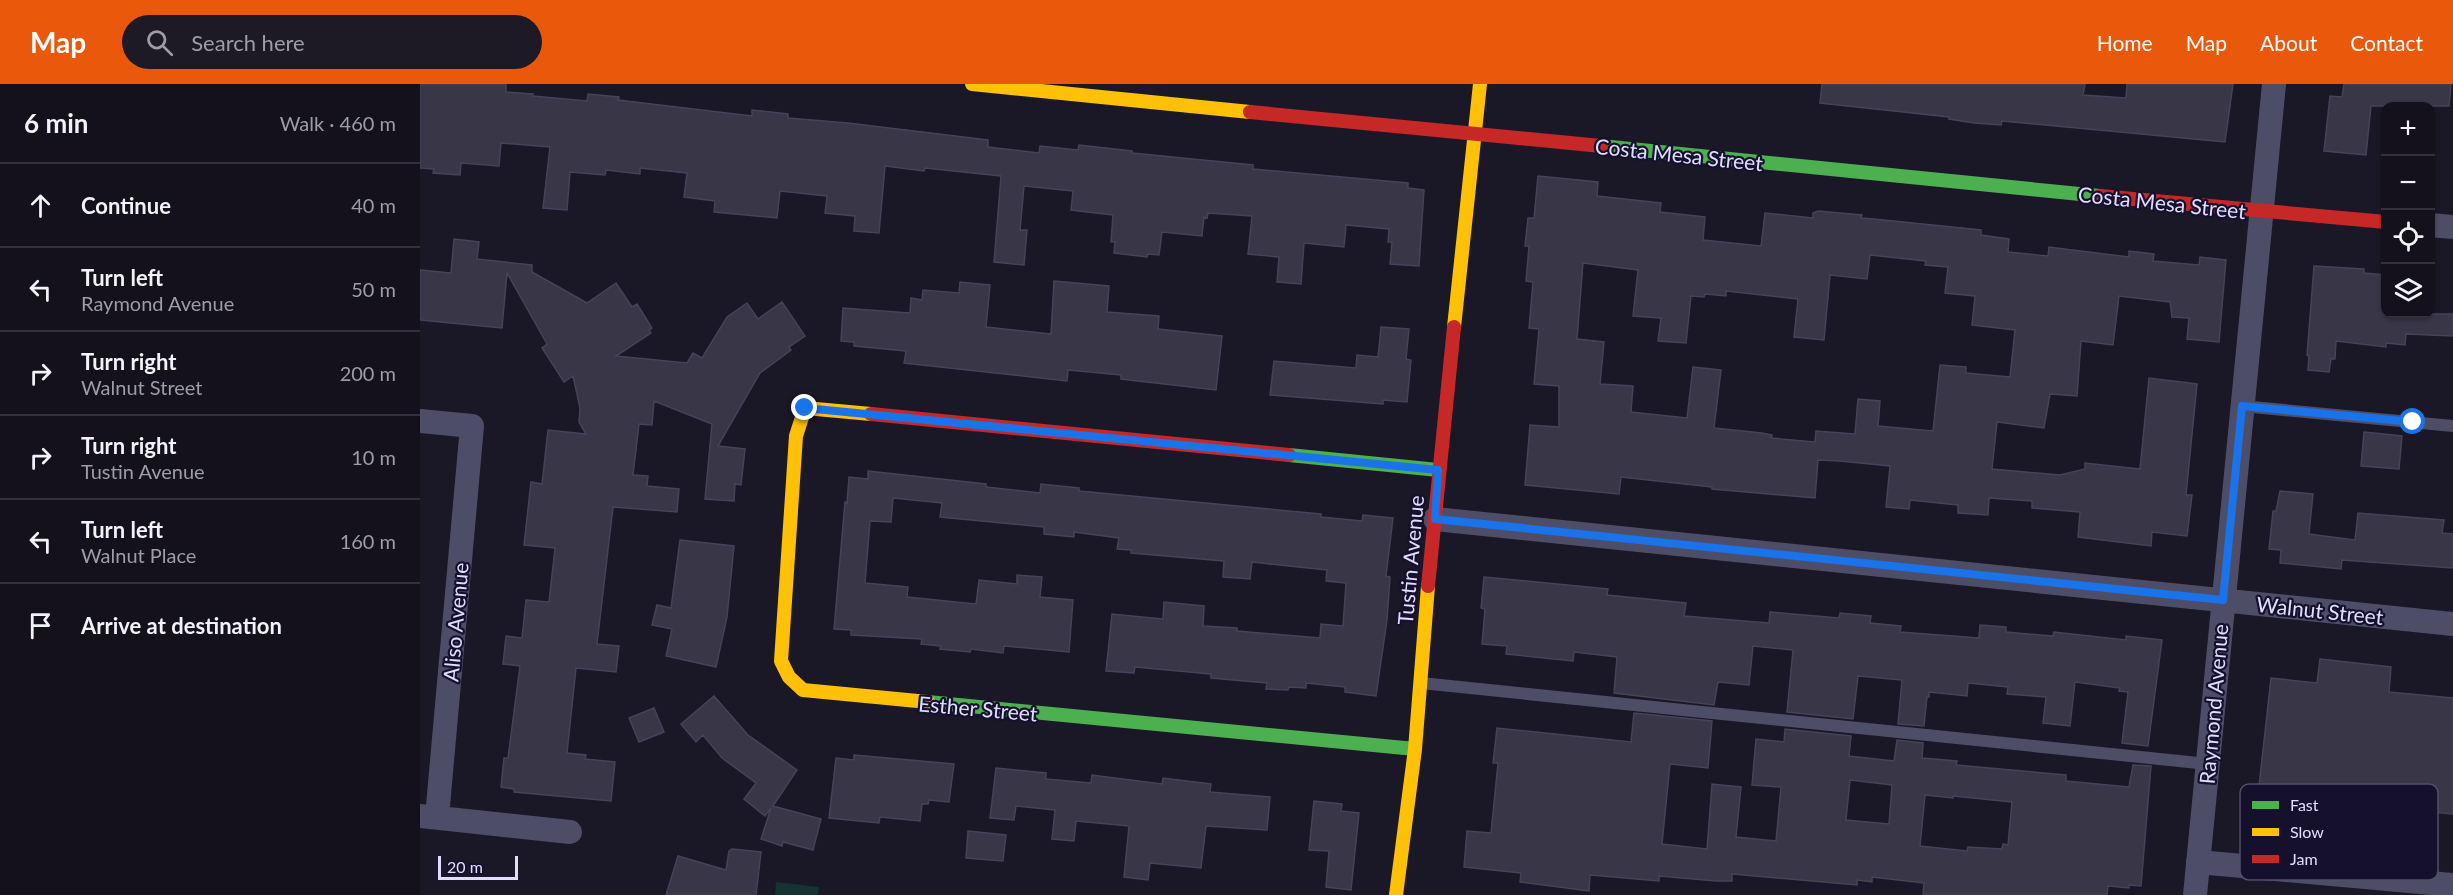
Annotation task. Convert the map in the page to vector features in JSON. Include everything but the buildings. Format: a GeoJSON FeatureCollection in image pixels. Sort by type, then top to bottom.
{"type":"FeatureCollection","features":[{"type":"Feature","properties":{"kind":"street","name":"Costa Mesa Street"},"geometry":{"type":"LineString","coordinates":[[972,84],[2260,212],[2381,222]]}},
{"type":"Feature","properties":{"kind":"street","name":"Tustin Avenue"},"geometry":{"type":"LineString","coordinates":[[1396,895],[1415,749],[1438,470],[1480,84]]}},
{"type":"Feature","properties":{"kind":"street","name":"Raymond Avenue"},"geometry":{"type":"LineString","coordinates":[[2195,895],[2274,84]]}},
{"type":"Feature","properties":{"kind":"street"},"geometry":{"type":"LineString","coordinates":[[2435,225],[2453,227]]}},
{"type":"Feature","properties":{"kind":"street","name":"Esther Street"},"geometry":{"type":"LineString","coordinates":[[1415,749],[803,690],[789,676],[781,661],[796,436],[805,408],[1438,470]]}},
{"type":"Feature","properties":{"kind":"street","name":"Aliso Avenue"},"geometry":{"type":"LineString","coordinates":[[420,421],[472,426],[429,816]]}},
{"type":"Feature","properties":{"kind":"street","name":"Walnut Street"},"geometry":{"type":"LineString","coordinates":[[1435,519],[2453,624]]}},
{"type":"Feature","properties":{"kind":"street"},"geometry":{"type":"LineString","coordinates":[[429,816],[570,832]]}},
{"type":"Feature","properties":{"kind":"street"},"geometry":{"type":"LineString","coordinates":[[2198,862],[2240,866]]}},
{"type":"Feature","properties":{"kind":"street"},"geometry":{"type":"LineString","coordinates":[[2398,880],[2453,885]]}},
{"type":"Feature","properties":{"kind":"lane"},"geometry":{"type":"LineString","coordinates":[[2242,406],[2453,426]]}},
{"type":"Feature","properties":{"kind":"lane"},"geometry":{"type":"LineString","coordinates":[[1421,683],[2208,764]]}},
{"type":"Feature","properties":{"kind":"green space"},"geometry":{"type":"Polygon","coordinates":[[[776,882],[819,887],[818,895],[775,895],[776,882]]]}},
{"type":"Feature","properties":{"kind":"traffic: fast"},"geometry":{"type":"LineString","coordinates":[[1601,146],[2100,196]]}},
{"type":"Feature","properties":{"kind":"traffic: fast"},"geometry":{"type":"LineString","coordinates":[[1289,455],[1438,470]]}},
{"type":"Feature","properties":{"kind":"traffic: fast"},"geometry":{"type":"LineString","coordinates":[[928,702],[1415,749]]}},
{"type":"Feature","properties":{"kind":"traffic: slow"},"geometry":{"type":"LineString","coordinates":[[972,84],[1250,112]]}},
{"type":"Feature","properties":{"kind":"traffic: slow"},"geometry":{"type":"LineString","coordinates":[[1454,327],[1480,84]]}},
{"type":"Feature","properties":{"kind":"traffic: slow"},"geometry":{"type":"LineString","coordinates":[[871,414],[805,408],[796,436],[781,661],[789,677],[803,690],[928,702]]}},
{"type":"Feature","properties":{"kind":"traffic: slow"},"geometry":{"type":"LineString","coordinates":[[1396,895],[1415,749],[1428,586]]}},
{"type":"Feature","properties":{"kind":"traffic: jam"},"geometry":{"type":"LineString","coordinates":[[1250,112],[1601,146]]}},
{"type":"Feature","properties":{"kind":"traffic: jam"},"geometry":{"type":"LineString","coordinates":[[2100,196],[2381,222]]}},
{"type":"Feature","properties":{"kind":"traffic: jam"},"geometry":{"type":"LineString","coordinates":[[1428,586],[1454,327]]}},
{"type":"Feature","properties":{"kind":"traffic: jam"},"geometry":{"type":"LineString","coordinates":[[871,414],[1289,455]]}},
{"type":"Feature","properties":{"kind":"route"},"geometry":{"type":"LineString","coordinates":[[805,408],[1438,470],[1435,519],[2223,600],[2242,406],[2413,422]]}}]}
